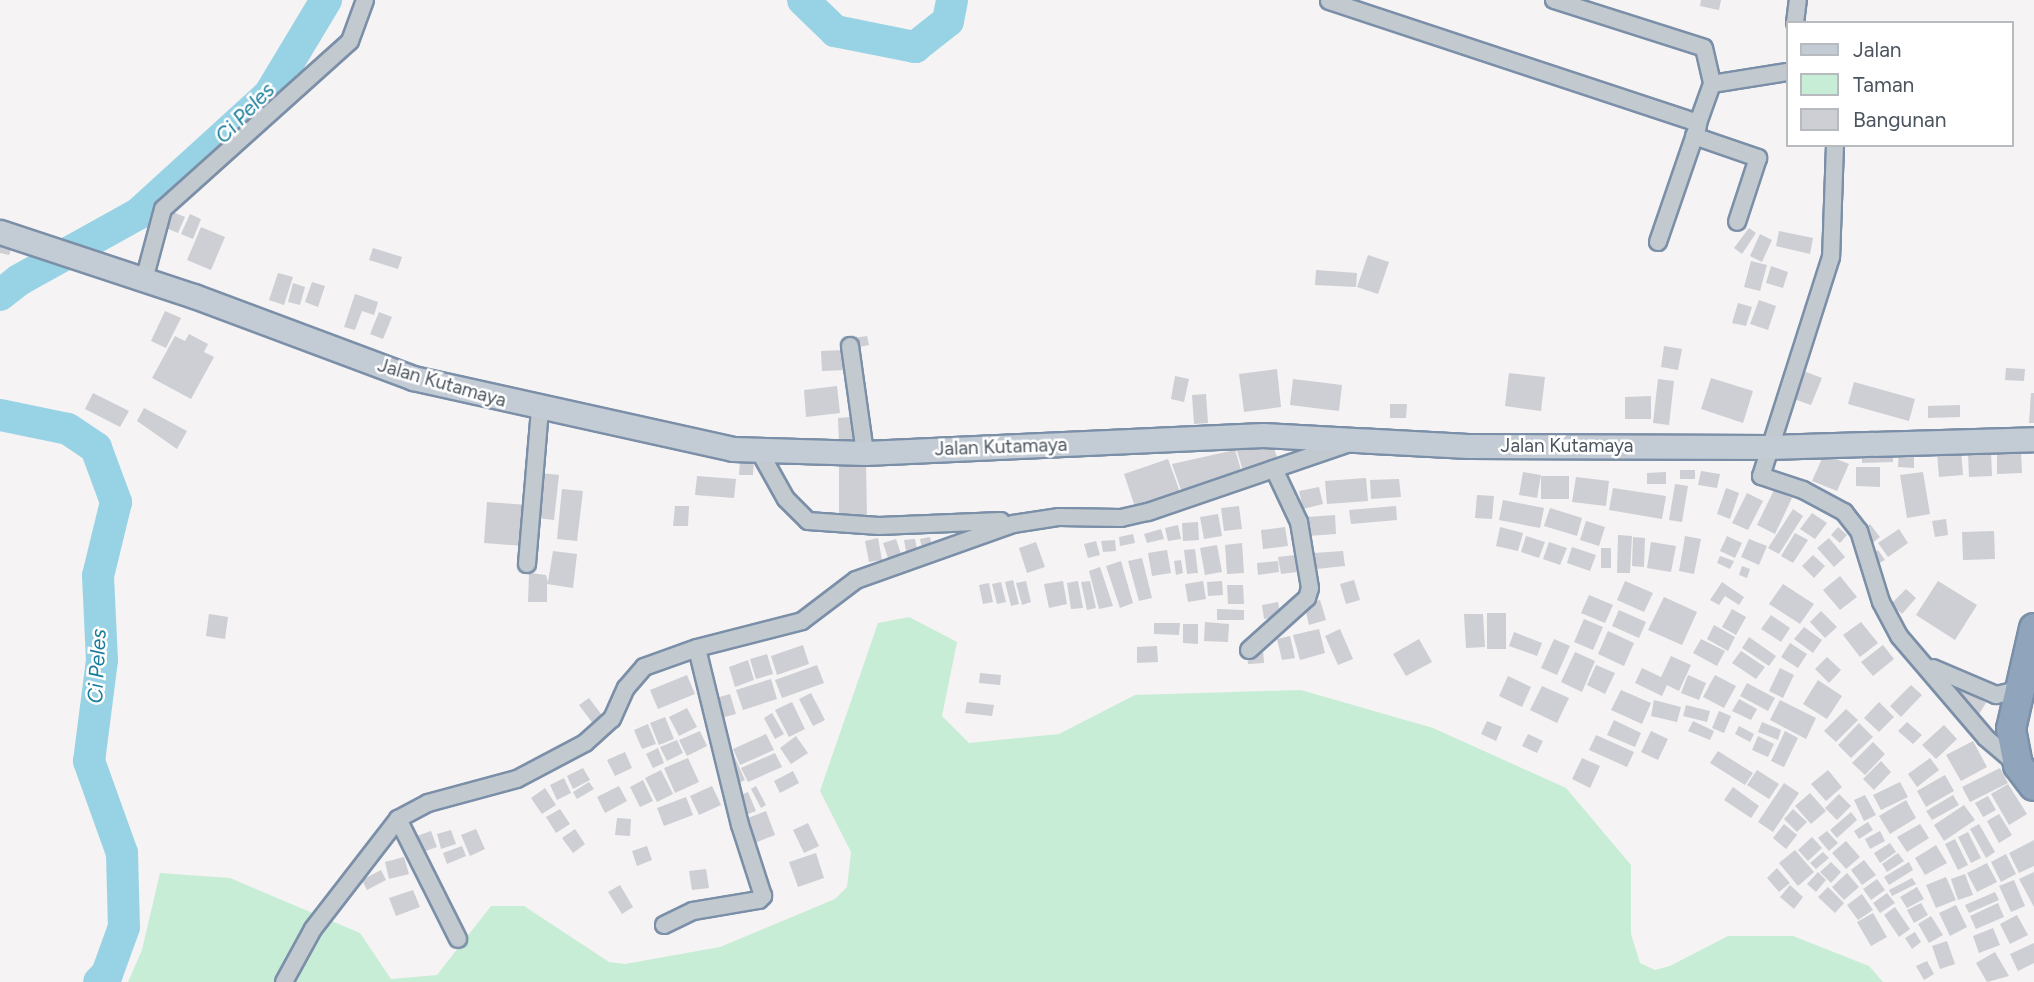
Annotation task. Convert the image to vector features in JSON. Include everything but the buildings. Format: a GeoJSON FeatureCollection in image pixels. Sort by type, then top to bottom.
{"type":"FeatureCollection","features":[{"type":"Feature","properties":{"kind":"highway"},"geometry":{"type":"LineString","coordinates":[[2026,775],[2011,729],[2034,628]]}},
{"type":"Feature","properties":{"kind":"main road","name":"Jalan Kutamaya"},"geometry":{"type":"LineString","coordinates":[[4,234],[144,280],[412,378],[540,410],[720,446],[865,453],[1263,435],[1362,438],[1468,446],[1769,447],[2034,439]]}},
{"type":"Feature","properties":{"kind":"street"},"geometry":{"type":"LineString","coordinates":[[144,280],[163,209],[349,41],[365,0]]}},
{"type":"Feature","properties":{"kind":"street"},"geometry":{"type":"LineString","coordinates":[[1554,0],[1704,48],[1712,84],[1658,242]]}},
{"type":"Feature","properties":{"kind":"street"},"geometry":{"type":"LineString","coordinates":[[1795,21],[1798,0]]}},
{"type":"Feature","properties":{"kind":"street"},"geometry":{"type":"LineString","coordinates":[[1329,1],[1696,129],[1758,158],[1737,222]]}},
{"type":"Feature","properties":{"kind":"street"},"geometry":{"type":"LineString","coordinates":[[1712,84],[1786,72]]}},
{"type":"Feature","properties":{"kind":"street"},"geometry":{"type":"LineString","coordinates":[[1835,147],[1831,257],[1761,476],[1803,489],[1844,512],[1858,531],[1881,603],[1899,636],[1986,738],[2026,775]]}},
{"type":"Feature","properties":{"kind":"street"},"geometry":{"type":"LineString","coordinates":[[850,346],[865,453]]}},
{"type":"Feature","properties":{"kind":"street"},"geometry":{"type":"LineString","coordinates":[[527,564],[540,410]]}},
{"type":"Feature","properties":{"kind":"street"},"geometry":{"type":"LineString","coordinates":[[758,449],[786,499],[808,521],[879,526],[1035,518],[1121,518],[1362,438]]}},
{"type":"Feature","properties":{"kind":"street"},"geometry":{"type":"LineString","coordinates":[[1249,650],[1307,598],[1310,588],[1299,522],[1274,469]]}},
{"type":"Feature","properties":{"kind":"street"},"geometry":{"type":"LineString","coordinates":[[284,982],[313,929],[398,819],[428,803],[517,779],[585,743],[612,719],[626,688],[644,667],[697,648],[802,621],[870,575],[1035,518]]}},
{"type":"Feature","properties":{"kind":"street"},"geometry":{"type":"LineString","coordinates":[[664,925],[693,911],[759,900],[763,896],[740,825],[697,648]]}},
{"type":"Feature","properties":{"kind":"street"},"geometry":{"type":"LineString","coordinates":[[1922,661],[1990,693],[2002,695],[2018,690]]}},
{"type":"Feature","properties":{"kind":"street"},"geometry":{"type":"LineString","coordinates":[[398,819],[458,939]]}},
{"type":"Feature","properties":{"kind":"green space"},"geometry":{"type":"Polygon","coordinates":[[[909,617],[957,642],[942,716],[969,743],[1059,734],[1135,695],[1301,690],[1433,728],[1566,788],[1631,865],[1631,934],[1640,963],[1655,970],[1670,966],[1728,936],[1793,936],[1869,966],[1883,982],[128,982],[142,950],[160,873],[230,878],[360,933],[391,979],[437,975],[491,906],[524,906],[609,962],[625,964],[720,947],[835,899],[847,887],[851,852],[820,791],[878,623],[909,617]]]}},
{"type":"Feature","properties":{"kind":"waterway","name":"Ci Peles"},"geometry":{"type":"LineString","coordinates":[[0,295],[19,280],[138,214],[269,95],[326,0]]}},
{"type":"Feature","properties":{"kind":"waterway","name":"Ci Peles"},"geometry":{"type":"LineString","coordinates":[[803,0],[835,31],[915,47],[948,21],[952,0]]}},
{"type":"Feature","properties":{"kind":"waterway","name":"Ci Peles"},"geometry":{"type":"LineString","coordinates":[[0,415],[68,429],[96,448],[116,502],[98,576],[102,660],[89,761],[122,853],[124,927],[107,974],[99,982]]}}]}
